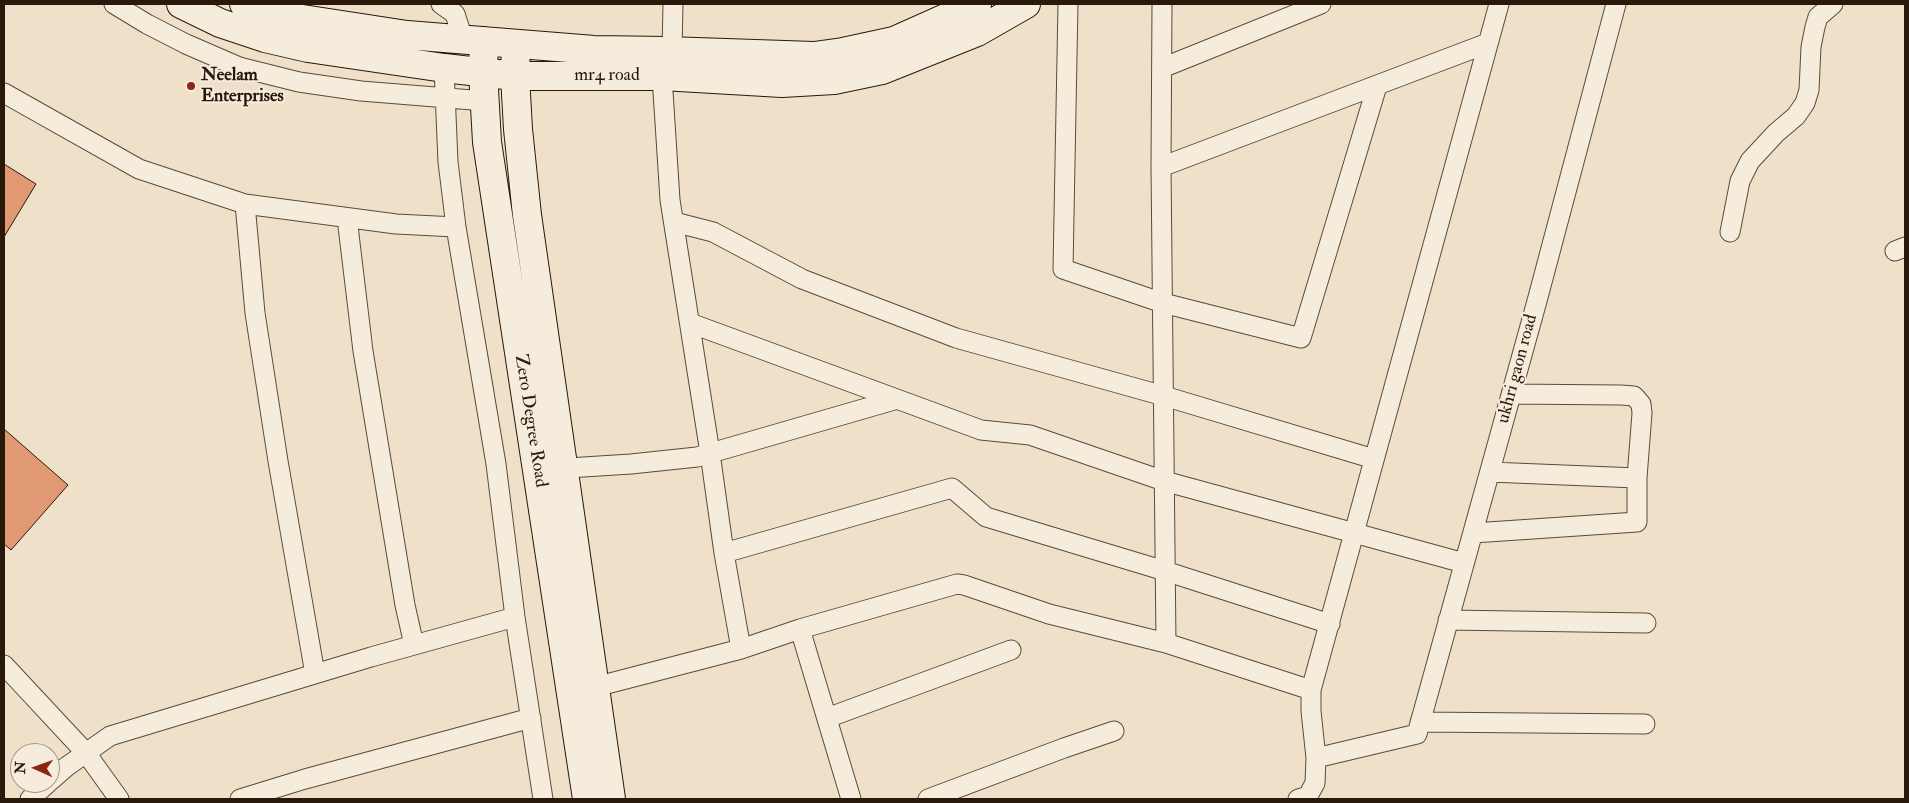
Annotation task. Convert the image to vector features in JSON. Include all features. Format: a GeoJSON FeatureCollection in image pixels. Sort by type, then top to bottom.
{"type":"FeatureCollection","features":[{"type":"Feature","properties":{"kind":"street"},"geometry":{"type":"LineString","coordinates":[[114,4],[186,44],[239,67],[308,83],[361,91],[484,101]]}},
{"type":"Feature","properties":{"kind":"street","name":"mr4 road"},"geometry":{"type":"LineString","coordinates":[[182,4],[220,23],[282,42],[308,48],[444,68],[515,76],[662,76],[782,83],[844,78],[882,70],[977,32],[1026,4]]}},
{"type":"Feature","properties":{"kind":"street","name":"mr4 road"},"geometry":{"type":"LineString","coordinates":[[244,4],[283,16],[408,35],[594,50],[785,56],[814,56],[894,41],[977,4]]}},
{"type":"Feature","properties":{"kind":"street"},"geometry":{"type":"LineString","coordinates":[[441,4],[455,14],[474,40]]}},
{"type":"Feature","properties":{"kind":"street"},"geometry":{"type":"LineString","coordinates":[[672,51],[673,4]]}},
{"type":"Feature","properties":{"kind":"street"},"geometry":{"type":"LineString","coordinates":[[1068,4],[1063,269],[1163,303],[1301,338],[1376,86]]}},
{"type":"Feature","properties":{"kind":"street"},"geometry":{"type":"LineString","coordinates":[[1162,4],[1161,167],[1166,643]]}},
{"type":"Feature","properties":{"kind":"street"},"geometry":{"type":"LineString","coordinates":[[1162,68],[1320,4]]}},
{"type":"Feature","properties":{"kind":"street"},"geometry":{"type":"LineString","coordinates":[[1298,799],[1308,796],[1315,783],[1316,758],[1311,711],[1312,690],[1499,4]]}},
{"type":"Feature","properties":{"kind":"street","name":"ukhri gaon road"},"geometry":{"type":"LineString","coordinates":[[1419,728],[1616,4]]}},
{"type":"Feature","properties":{"kind":"street"},"geometry":{"type":"LineString","coordinates":[[1730,232],[1740,181],[1750,161],[1776,133],[1796,116],[1805,103],[1809,90],[1811,47],[1815,27],[1818,17],[1833,4]]}},
{"type":"Feature","properties":{"kind":"street","name":"Zero Degree Road"},"geometry":{"type":"LineString","coordinates":[[474,40],[483,72],[487,142],[550,469],[595,688],[611,799]]}},
{"type":"Feature","properties":{"kind":"street"},"geometry":{"type":"LineString","coordinates":[[1161,167],[1488,43]]}},
{"type":"Feature","properties":{"kind":"street","name":"Zero Degree Road"},"geometry":{"type":"LineString","coordinates":[[516,44],[515,76],[518,129],[550,469],[587,799]]}},
{"type":"Feature","properties":{"kind":"street"},"geometry":{"type":"LineString","coordinates":[[444,68],[448,162],[456,227],[496,464],[515,617],[543,799]]}},
{"type":"Feature","properties":{"kind":"street"},"geometry":{"type":"LineString","coordinates":[[662,76],[670,200],[724,553],[741,649]]}},
{"type":"Feature","properties":{"kind":"street"},"geometry":{"type":"LineString","coordinates":[[4,93],[139,169],[245,204],[396,224],[456,227]]}},
{"type":"Feature","properties":{"kind":"street"},"geometry":{"type":"LineString","coordinates":[[245,204],[255,313],[276,451],[315,674]]}},
{"type":"Feature","properties":{"kind":"street"},"geometry":{"type":"LineString","coordinates":[[347,218],[363,351],[405,606],[414,645]]}},
{"type":"Feature","properties":{"kind":"street"},"geometry":{"type":"LineString","coordinates":[[674,222],[713,232],[802,279],[956,338],[1164,396],[1374,459]]}},
{"type":"Feature","properties":{"kind":"street"},"geometry":{"type":"LineString","coordinates":[[690,323],[894,400],[981,430],[1030,435],[1164,481],[1464,563]]}},
{"type":"Feature","properties":{"kind":"street"},"geometry":{"type":"LineString","coordinates":[[1473,533],[1637,522],[1637,478],[1642,412],[1641,404],[1634,396],[1621,394],[1511,394]]}},
{"type":"Feature","properties":{"kind":"street"},"geometry":{"type":"LineString","coordinates":[[550,469],[697,457],[894,400]]}},
{"type":"Feature","properties":{"kind":"street"},"geometry":{"type":"LineString","coordinates":[[1490,472],[1637,478]]}},
{"type":"Feature","properties":{"kind":"street"},"geometry":{"type":"LineString","coordinates":[[724,553],[952,488],[986,517],[1165,571],[1330,624]]}},
{"type":"Feature","properties":{"kind":"street"},"geometry":{"type":"LineString","coordinates":[[595,688],[741,649],[800,629],[957,584],[1049,614],[1166,643],[1312,690]]}},
{"type":"Feature","properties":{"kind":"street"},"geometry":{"type":"LineString","coordinates":[[60,773],[110,736],[315,674],[515,617]]}},
{"type":"Feature","properties":{"kind":"street"},"geometry":{"type":"LineString","coordinates":[[1448,620],[1646,623]]}},
{"type":"Feature","properties":{"kind":"street"},"geometry":{"type":"LineString","coordinates":[[800,629],[851,799]]}},
{"type":"Feature","properties":{"kind":"street"},"geometry":{"type":"LineString","coordinates":[[827,718],[1011,650]]}},
{"type":"Feature","properties":{"kind":"street"},"geometry":{"type":"LineString","coordinates":[[4,665],[86,753],[119,799]]}},
{"type":"Feature","properties":{"kind":"street"},"geometry":{"type":"LineString","coordinates":[[240,799],[305,779],[531,718]]}},
{"type":"Feature","properties":{"kind":"street"},"geometry":{"type":"LineString","coordinates":[[1316,758],[1419,728],[1645,724]]}},
{"type":"Feature","properties":{"kind":"street"},"geometry":{"type":"LineString","coordinates":[[928,799],[1064,748],[1114,732]]}},
{"type":"Feature","properties":{"kind":"building"},"geometry":{"type":"Polygon","coordinates":[[[4,164],[36,184],[4,237],[4,164]]]}},
{"type":"Feature","properties":{"kind":"building"},"geometry":{"type":"Polygon","coordinates":[[[4,429],[68,485],[11,550],[4,544],[4,429]]]}},
{"type":"Feature","properties":{"kind":"place","name":"Neelam Enterprises"},"geometry":{"type":"Point","coordinates":[191,86]}}]}
